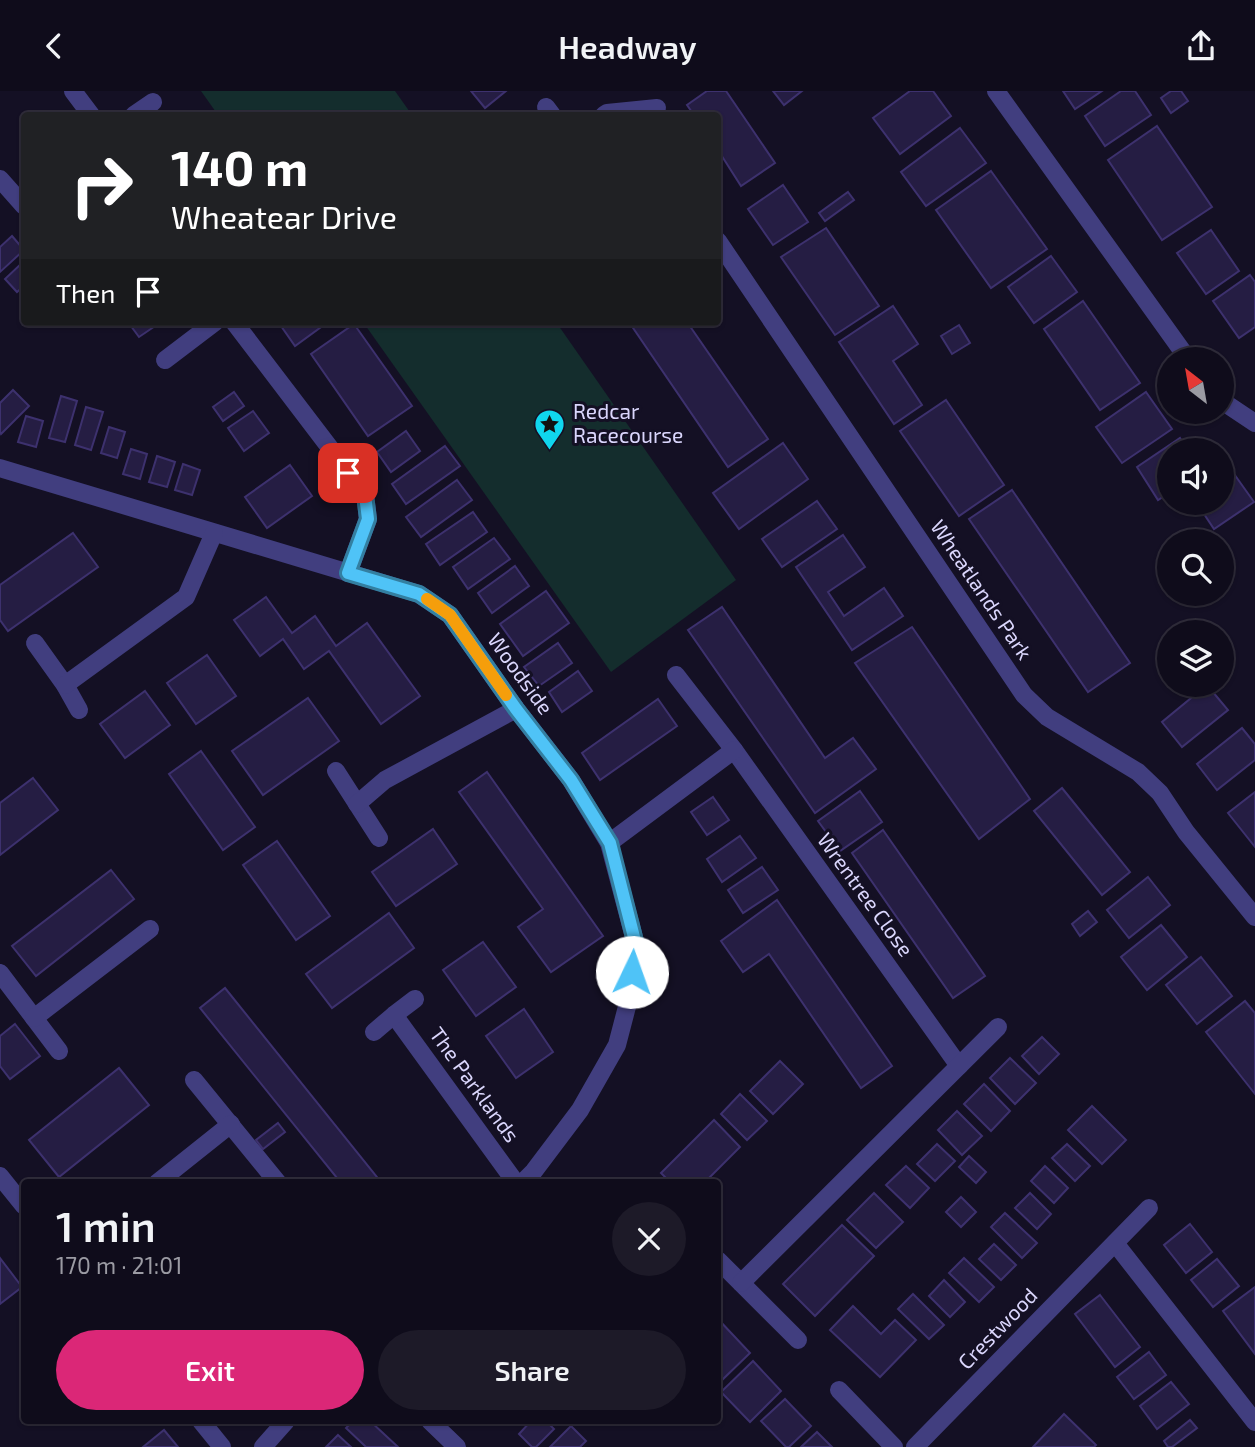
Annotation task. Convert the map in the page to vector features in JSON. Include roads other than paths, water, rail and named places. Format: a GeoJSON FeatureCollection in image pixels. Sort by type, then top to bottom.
{"type":"FeatureCollection","features":[{"type":"Feature","properties":{"kind":"street"},"geometry":{"type":"LineString","coordinates":[[73,91],[89,112]]}},
{"type":"Feature","properties":{"kind":"street"},"geometry":{"type":"LineString","coordinates":[[996,91],[1179,347]]}},
{"type":"Feature","properties":{"kind":"street"},"geometry":{"type":"LineString","coordinates":[[138,112],[153,102]]}},
{"type":"Feature","properties":{"kind":"street"},"geometry":{"type":"LineString","coordinates":[[613,112],[658,105]]}},
{"type":"Feature","properties":{"kind":"street"},"geometry":{"type":"LineString","coordinates":[[0,179],[21,199]]}},
{"type":"Feature","properties":{"kind":"street","name":"Wheatlands Park"},"geometry":{"type":"LineString","coordinates":[[721,245],[1024,695],[1047,717],[1138,772],[1160,793],[1186,832],[1255,916]]}},
{"type":"Feature","properties":{"kind":"street"},"geometry":{"type":"LineString","coordinates":[[165,360],[210,326]]}},
{"type":"Feature","properties":{"kind":"street"},"geometry":{"type":"LineString","coordinates":[[237,326],[365,495],[368,519],[348,573]]}},
{"type":"Feature","properties":{"kind":"street"},"geometry":{"type":"LineString","coordinates":[[1234,409],[1255,423]]}},
{"type":"Feature","properties":{"kind":"street","name":"Woodside"},"geometry":{"type":"LineString","coordinates":[[0,468],[419,594],[450,615],[516,709],[571,780],[610,843],[636,945],[629,999],[617,1045],[580,1110],[526,1179]]}},
{"type":"Feature","properties":{"kind":"street"},"geometry":{"type":"LineString","coordinates":[[65,685],[186,597],[214,533]]}},
{"type":"Feature","properties":{"kind":"street"},"geometry":{"type":"LineString","coordinates":[[35,643],[79,710]]}},
{"type":"Feature","properties":{"kind":"street","name":"Wrentree Close"},"geometry":{"type":"LineString","coordinates":[[676,675],[734,750],[959,1066]]}},
{"type":"Feature","properties":{"kind":"street"},"geometry":{"type":"LineString","coordinates":[[357,804],[385,780],[516,709]]}},
{"type":"Feature","properties":{"kind":"street"},"geometry":{"type":"LineString","coordinates":[[610,843],[734,750]]}},
{"type":"Feature","properties":{"kind":"street"},"geometry":{"type":"LineString","coordinates":[[336,771],[379,838]]}},
{"type":"Feature","properties":{"kind":"street"},"geometry":{"type":"LineString","coordinates":[[34,1019],[150,929]]}},
{"type":"Feature","properties":{"kind":"street"},"geometry":{"type":"LineString","coordinates":[[0,974],[59,1051]]}},
{"type":"Feature","properties":{"kind":"street"},"geometry":{"type":"LineString","coordinates":[[374,1032],[415,999]]}},
{"type":"Feature","properties":{"kind":"street","name":"The Parklands"},"geometry":{"type":"LineString","coordinates":[[394,1014],[513,1179]]}},
{"type":"Feature","properties":{"kind":"street"},"geometry":{"type":"LineString","coordinates":[[741,1283],[998,1027]]}},
{"type":"Feature","properties":{"kind":"street"},"geometry":{"type":"LineString","coordinates":[[194,1080],[275,1179]]}},
{"type":"Feature","properties":{"kind":"street"},"geometry":{"type":"LineString","coordinates":[[162,1179],[231,1125]]}},
{"type":"Feature","properties":{"kind":"street"},"geometry":{"type":"LineString","coordinates":[[0,1176],[21,1202]]}},
{"type":"Feature","properties":{"kind":"street","name":"Crestwood"},"geometry":{"type":"LineString","coordinates":[[915,1447],[1149,1207]]}},
{"type":"Feature","properties":{"kind":"street"},"geometry":{"type":"LineString","coordinates":[[1115,1243],[1255,1422]]}},
{"type":"Feature","properties":{"kind":"street"},"geometry":{"type":"LineString","coordinates":[[721,1262],[798,1340]]}},
{"type":"Feature","properties":{"kind":"street"},"geometry":{"type":"LineString","coordinates":[[839,1390],[894,1447]]}},
{"type":"Feature","properties":{"kind":"street"},"geometry":{"type":"LineString","coordinates":[[203,1424],[222,1447]]}},
{"type":"Feature","properties":{"kind":"street"},"geometry":{"type":"LineString","coordinates":[[263,1447],[283,1424]]}},
{"type":"Feature","properties":{"kind":"street"},"geometry":{"type":"LineString","coordinates":[[433,1424],[457,1447]]}},
{"type":"Feature","properties":{"kind":"place","name":"Redcar Racecourse"},"geometry":{"type":"Point","coordinates":[550,451]}}]}
